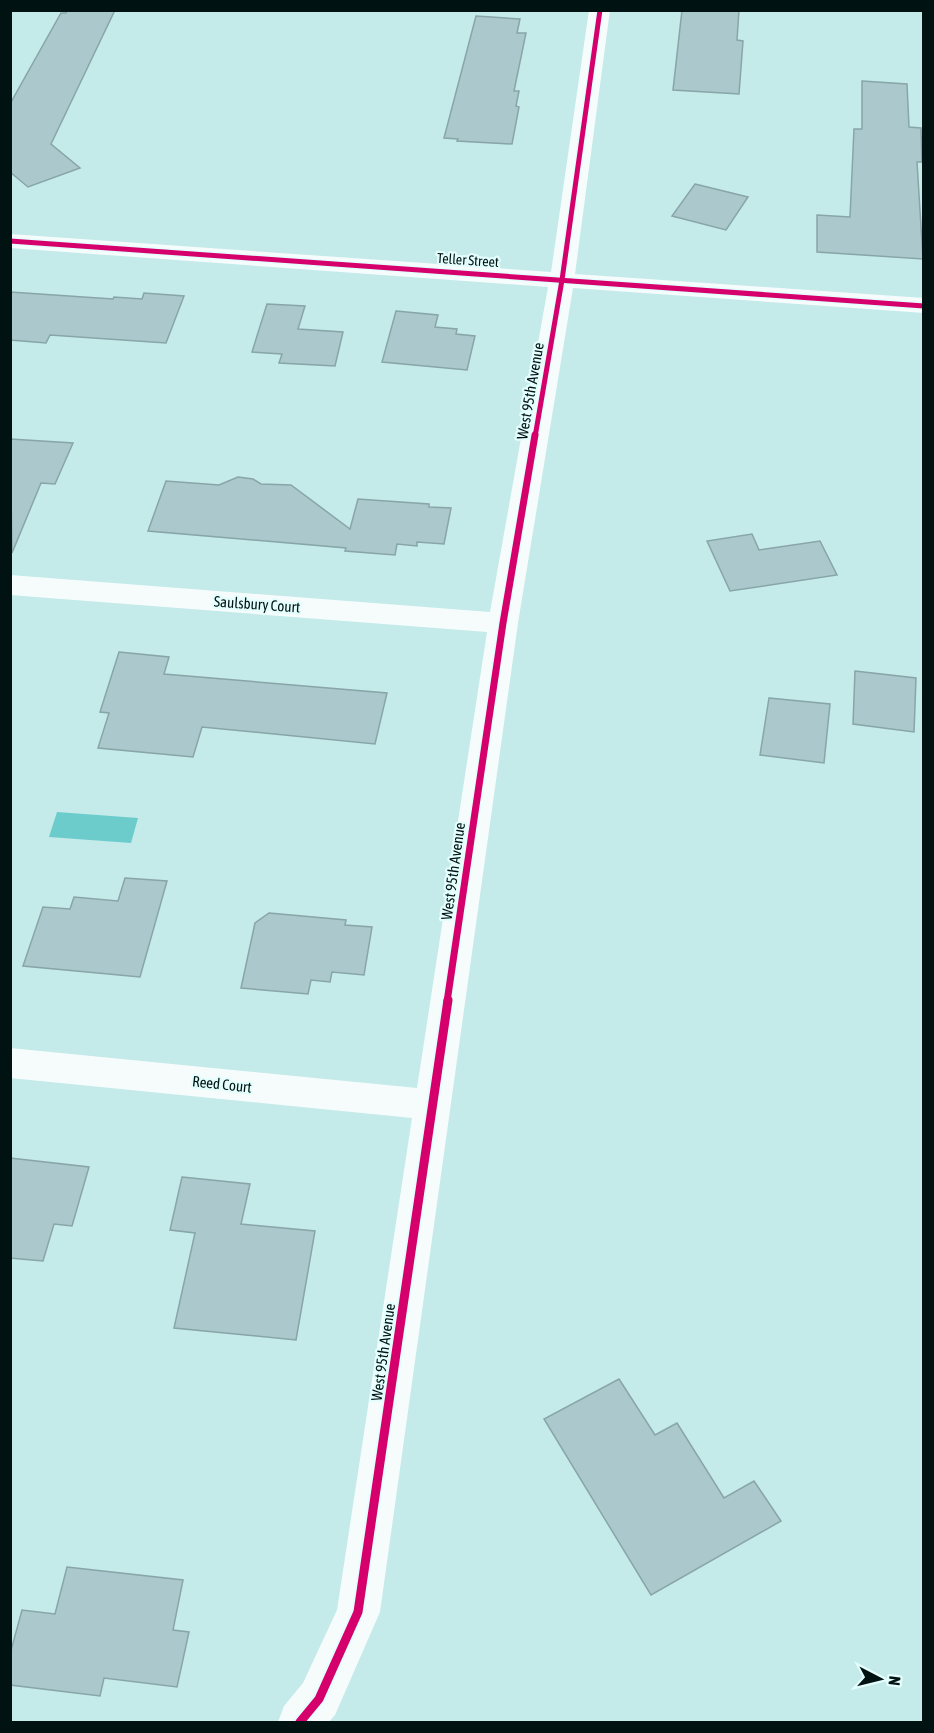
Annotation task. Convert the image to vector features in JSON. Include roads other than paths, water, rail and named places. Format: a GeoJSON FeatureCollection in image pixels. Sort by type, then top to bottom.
{"type":"FeatureCollection","features":[{"type":"Feature","properties":{"kind":"street","name":"West 95th Avenue"},"geometry":{"type":"LineString","coordinates":[[300,1722],[319,1699],[358,1612],[503,622],[562,280],[600,10]]}},
{"type":"Feature","properties":{"kind":"street","name":"Teller Street"},"geometry":{"type":"LineString","coordinates":[[10,241],[924,306]]}},
{"type":"Feature","properties":{"kind":"street","name":"Saulsbury Court"},"geometry":{"type":"LineString","coordinates":[[10,585],[503,622]]}},
{"type":"Feature","properties":{"kind":"street","name":"Reed Court"},"geometry":{"type":"LineString","coordinates":[[10,1063],[433,1105]]}},
{"type":"Feature","properties":{"kind":"water"},"geometry":{"type":"Polygon","coordinates":[[[57,812],[138,818],[131,843],[49,837],[57,812]]]}}]}
